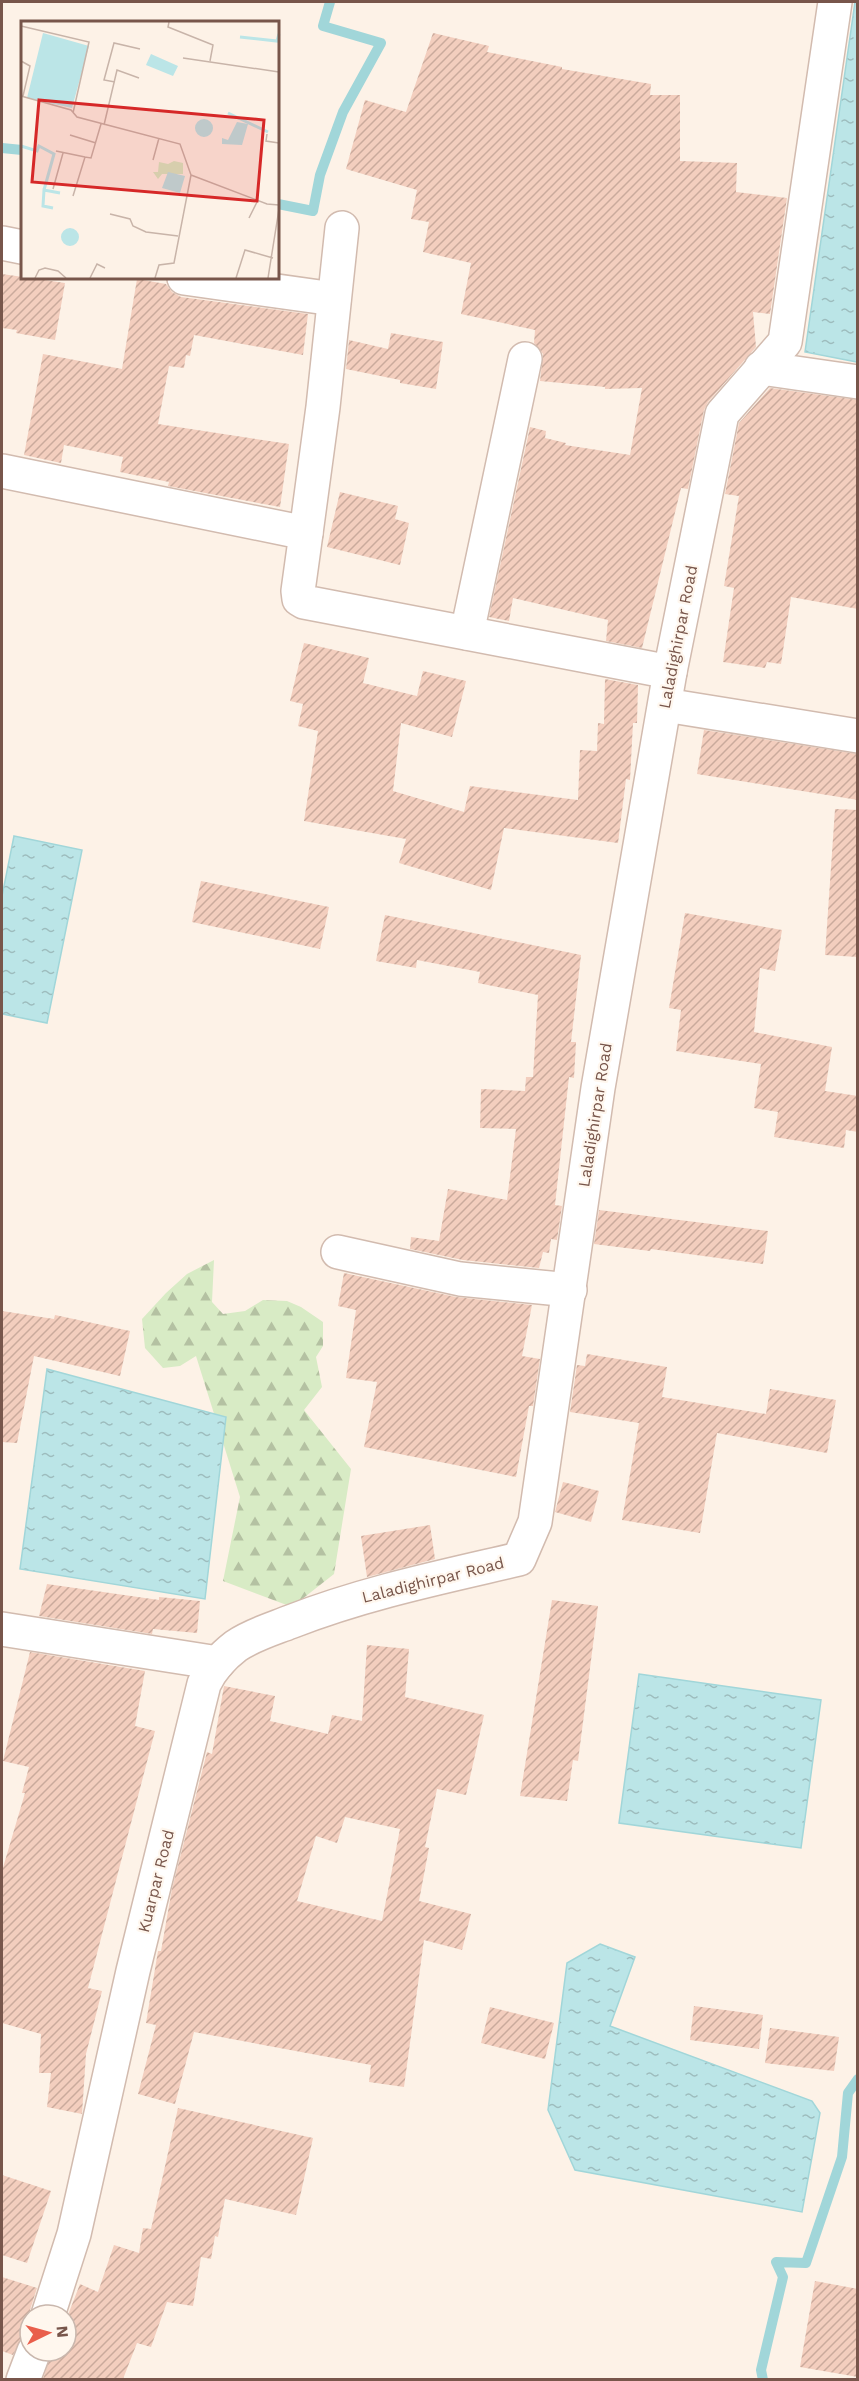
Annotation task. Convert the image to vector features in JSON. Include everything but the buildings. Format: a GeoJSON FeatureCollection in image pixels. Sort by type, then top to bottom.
{"type":"FeatureCollection","features":[{"type":"Feature","properties":{"kind":"street","name":"Laladighirpar Road"},"geometry":{"type":"LineString","coordinates":[[218,1663],[236,1646],[260,1634],[345,1602],[519,1559],[536,1522],[598,1088],[670,672],[722,414],[785,342],[835,2]]}},
{"type":"Feature","properties":{"kind":"street"},"geometry":{"type":"LineString","coordinates":[[342,228],[323,407],[298,591],[299,599],[304,602],[670,672]]}},
{"type":"Feature","properties":{"kind":"street"},"geometry":{"type":"LineString","coordinates":[[2,243],[21,247]]}},
{"type":"Feature","properties":{"kind":"street"},"geometry":{"type":"LineString","coordinates":[[191,279],[334,299]]}},
{"type":"Feature","properties":{"kind":"street"},"geometry":{"type":"LineString","coordinates":[[467,633],[525,359]]}},
{"type":"Feature","properties":{"kind":"street"},"geometry":{"type":"LineString","coordinates":[[761,368],[858,382]]}},
{"type":"Feature","properties":{"kind":"street"},"geometry":{"type":"LineString","coordinates":[[2,471],[306,533]]}},
{"type":"Feature","properties":{"kind":"street"},"geometry":{"type":"LineString","coordinates":[[665,705],[858,736]]}},
{"type":"Feature","properties":{"kind":"street"},"geometry":{"type":"LineString","coordinates":[[338,1252],[460,1279],[570,1290]]}},
{"type":"Feature","properties":{"kind":"street"},"geometry":{"type":"LineString","coordinates":[[2,1629],[218,1663]]}},
{"type":"Feature","properties":{"kind":"street","name":"Kuarpar Road"},"geometry":{"type":"LineString","coordinates":[[52,2303],[74,2234],[133,1971],[204,1684],[218,1663]]}},
{"type":"Feature","properties":{"kind":"street"},"geometry":{"type":"LineString","coordinates":[[23,2379],[29,2363]]}},
{"type":"Feature","properties":{"kind":"green space"},"geometry":{"type":"Polygon","coordinates":[[[214,1260],[212,1302],[223,1314],[245,1311],[263,1300],[287,1301],[301,1307],[323,1322],[323,1346],[316,1357],[322,1387],[304,1410],[351,1469],[334,1574],[292,1607],[223,1581],[240,1497],[196,1356],[180,1366],[163,1368],[145,1348],[142,1319],[187,1274],[214,1260]]]}},
{"type":"Feature","properties":{"kind":"water"},"geometry":{"type":"Polygon","coordinates":[[[855,2],[858,2],[857,362],[805,352],[855,2]]]}},
{"type":"Feature","properties":{"kind":"water"},"geometry":{"type":"Polygon","coordinates":[[[14,836],[82,850],[47,1023],[2,1014],[2,896],[14,836]]]}},
{"type":"Feature","properties":{"kind":"water"},"geometry":{"type":"Polygon","coordinates":[[[47,1369],[226,1417],[205,1599],[20,1569],[47,1369]]]}},
{"type":"Feature","properties":{"kind":"water"},"geometry":{"type":"Polygon","coordinates":[[[639,1674],[821,1700],[801,1848],[619,1823],[639,1674]]]}},
{"type":"Feature","properties":{"kind":"water"},"geometry":{"type":"Polygon","coordinates":[[[600,1944],[635,1957],[610,2026],[812,2101],[820,2113],[802,2212],[575,2170],[548,2110],[567,1963],[600,1944]]]}},
{"type":"Feature","properties":{"kind":"waterway"},"geometry":{"type":"LineString","coordinates":[[279,204],[313,211],[320,175],[343,112],[381,43],[323,26],[330,2]]}},
{"type":"Feature","properties":{"kind":"waterway"},"geometry":{"type":"LineString","coordinates":[[2,148],[21,150]]}},
{"type":"Feature","properties":{"kind":"waterway"},"geometry":{"type":"LineString","coordinates":[[763,2380],[761,2370],[783,2277],[776,2262],[806,2263],[842,2157],[848,2093],[858,2079]]}}]}
